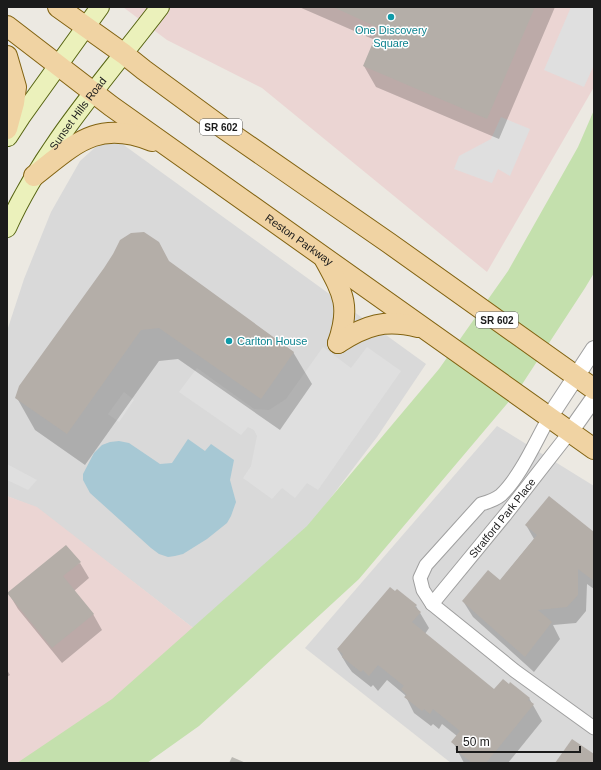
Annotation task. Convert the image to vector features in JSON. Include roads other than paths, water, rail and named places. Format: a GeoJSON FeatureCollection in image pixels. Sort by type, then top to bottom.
{"type":"FeatureCollection","features":[{"type":"Feature","properties":{"kind":"main road","name":"SR 602"},"geometry":{"type":"LineString","coordinates":[[58,7],[223,128],[464,296],[594,389]]}},
{"type":"Feature","properties":{"kind":"main road"},"geometry":{"type":"LineString","coordinates":[[7,138],[20,117],[100,7]]}},
{"type":"Feature","properties":{"kind":"main road","name":"Sunset Hills Road"},"geometry":{"type":"LineString","coordinates":[[7,228],[17,206],[34,176],[70,122],[160,7]]}},
{"type":"Feature","properties":{"kind":"main road","name":"Reston Parkway"},"geometry":{"type":"LineString","coordinates":[[7,26],[93,93],[594,448]]}},
{"type":"Feature","properties":{"kind":"main road"},"geometry":{"type":"LineString","coordinates":[[7,56],[16,87],[14,103],[7,129]]}},
{"type":"Feature","properties":{"kind":"main road"},"geometry":{"type":"LineString","coordinates":[[34,176],[86,138],[111,132],[125,133],[141,137],[172,149]]}},
{"type":"Feature","properties":{"kind":"main road"},"geometry":{"type":"LineString","coordinates":[[322,255],[342,294],[345,316],[338,344],[351,334],[382,323],[401,323],[430,332]]}},
{"type":"Feature","properties":{"kind":"street"},"geometry":{"type":"LineString","coordinates":[[550,416],[594,349]]}},
{"type":"Feature","properties":{"kind":"street"},"geometry":{"type":"LineString","coordinates":[[570,432],[594,398]]}},
{"type":"Feature","properties":{"kind":"street","name":"Stratford Park Place"},"geometry":{"type":"LineString","coordinates":[[550,416],[521,469],[501,495],[492,501],[481,504],[426,565],[420,578],[423,590],[432,604],[515,671],[594,728]]}},
{"type":"Feature","properties":{"kind":"street","name":"Stratford Park Place"},"geometry":{"type":"LineString","coordinates":[[432,604],[506,514],[570,432]]}},
{"type":"Feature","properties":{"kind":"water"},"geometry":{"type":"Polygon","coordinates":[[[188,439],[205,451],[211,444],[234,460],[230,480],[236,502],[227,523],[207,539],[183,554],[168,557],[159,554],[151,548],[90,493],[83,480],[83,474],[94,453],[102,445],[110,442],[119,441],[129,443],[160,464],[172,463],[188,439]]]}},
{"type":"Feature","properties":{"kind":"place","name":"One Discovery Square"},"geometry":{"type":"Point","coordinates":[391,17]}},
{"type":"Feature","properties":{"kind":"place","name":"Carlton House"},"geometry":{"type":"Point","coordinates":[229,341]}}]}
